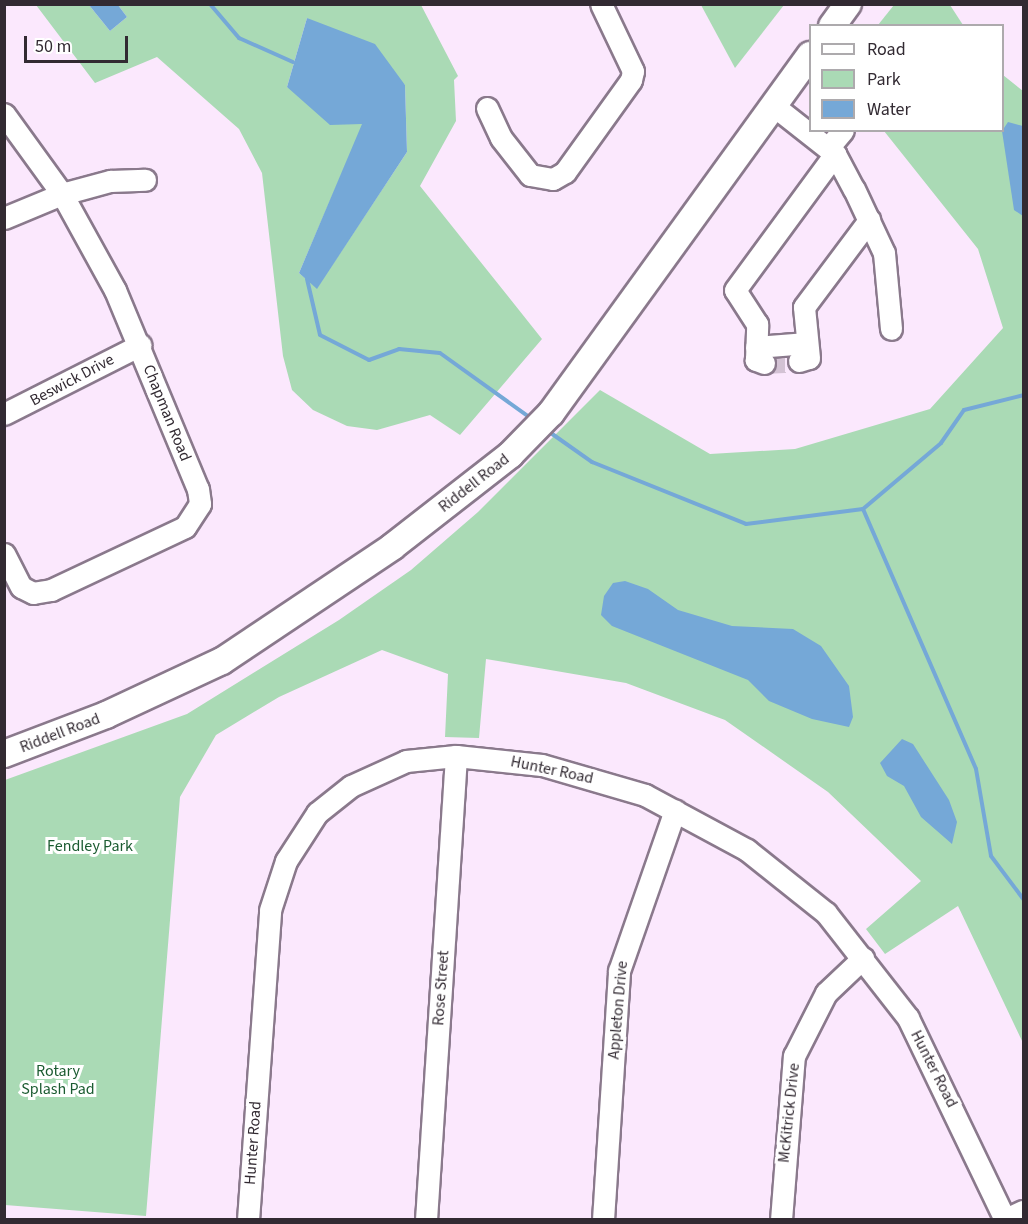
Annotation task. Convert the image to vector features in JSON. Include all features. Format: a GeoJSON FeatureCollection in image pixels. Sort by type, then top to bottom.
{"type":"FeatureCollection","features":[{"type":"Feature","properties":{"kind":"main road"},"geometry":{"type":"LineString","coordinates":[[833,24],[848,4]]}},
{"type":"Feature","properties":{"kind":"main road","name":"Riddell Road"},"geometry":{"type":"LineString","coordinates":[[4,754],[106,715],[222,661],[392,547],[510,455],[551,413],[809,57]]}},
{"type":"Feature","properties":{"kind":"main road"},"geometry":{"type":"LineString","coordinates":[[1011,1220],[1023,1214]]}},
{"type":"Feature","properties":{"kind":"street"},"geometry":{"type":"LineString","coordinates":[[488,108],[501,138],[530,175],[553,179],[565,172],[631,80],[633,71],[601,4]]}},
{"type":"Feature","properties":{"kind":"street"},"geometry":{"type":"LineString","coordinates":[[774,106],[831,151],[869,220],[884,253],[891,329]]}},
{"type":"Feature","properties":{"kind":"street","name":"Chapman Road"},"geometry":{"type":"LineString","coordinates":[[4,114],[62,194],[115,290],[140,345],[198,489],[200,504],[195,517],[185,527],[51,590],[33,592],[21,587],[4,554]]}},
{"type":"Feature","properties":{"kind":"street"},"geometry":{"type":"LineString","coordinates":[[842,132],[735,290],[757,324],[760,355],[803,352],[804,307],[869,220]]}},
{"type":"Feature","properties":{"kind":"street"},"geometry":{"type":"LineString","coordinates":[[4,218],[62,194],[110,181],[145,180]]}},
{"type":"Feature","properties":{"kind":"street","name":"Beswick Drive"},"geometry":{"type":"LineString","coordinates":[[4,414],[140,345]]}},
{"type":"Feature","properties":{"kind":"street","name":"Hunter Road"},"geometry":{"type":"LineString","coordinates":[[248,1220],[270,910],[286,861],[317,813],[351,786],[406,761],[456,756],[565,770],[621,786],[675,810],[770,867],[826,913],[908,1018],[1005,1220]]}},
{"type":"Feature","properties":{"kind":"street","name":"Rose Street"},"geometry":{"type":"LineString","coordinates":[[426,1220],[456,756]]}},
{"type":"Feature","properties":{"kind":"street","name":"Appleton Drive"},"geometry":{"type":"LineString","coordinates":[[603,1220],[620,964],[675,810]]}},
{"type":"Feature","properties":{"kind":"street","name":"McKitrick Drive"},"geometry":{"type":"LineString","coordinates":[[781,1220],[794,1056],[826,993],[863,958]]}},
{"type":"Feature","properties":{"kind":"green space"},"geometry":{"type":"Polygon","coordinates":[[[36,5],[89,5],[110,31],[127,17],[118,5],[421,5],[458,76],[454,80],[456,121],[420,186],[542,339],[460,435],[430,415],[377,430],[347,426],[313,410],[292,390],[283,356],[262,173],[239,129],[157,57],[95,83],[36,5]],[[307,18],[287,87],[363,124],[299,273],[317,288],[407,152],[405,85],[307,18]]]}},
{"type":"Feature","properties":{"kind":"green space"},"geometry":{"type":"Polygon","coordinates":[[[701,5],[784,5],[735,68],[701,5]]]}},
{"type":"Feature","properties":{"kind":"green space"},"geometry":{"type":"Polygon","coordinates":[[[894,5],[950,5],[962,24],[879,24],[894,5]]]}},
{"type":"Feature","properties":{"kind":"green space"},"geometry":{"type":"Polygon","coordinates":[[[1004,76],[1023,91],[1023,1043],[958,906],[885,954],[866,929],[921,881],[828,792],[725,720],[626,683],[486,659],[479,738],[445,737],[448,674],[382,650],[279,697],[216,735],[180,797],[146,1216],[5,1205],[5,780],[187,714],[339,620],[411,570],[478,512],[600,390],[710,454],[795,449],[930,409],[1003,328],[978,249],[885,132],[1004,132],[1004,76]]]}},
{"type":"Feature","properties":{"kind":"water"},"geometry":{"type":"Polygon","coordinates":[[[89,5],[118,5],[127,17],[110,31],[89,5]]]}},
{"type":"Feature","properties":{"kind":"water"},"geometry":{"type":"Polygon","coordinates":[[[307,18],[375,44],[405,85],[407,152],[317,289],[299,273],[362,124],[330,125],[287,87],[307,18]]]}},
{"type":"Feature","properties":{"kind":"water"},"geometry":{"type":"Polygon","coordinates":[[[1008,122],[1023,126],[1023,216],[1014,210],[1002,132],[1008,122]]]}},
{"type":"Feature","properties":{"kind":"water"},"geometry":{"type":"Polygon","coordinates":[[[625,581],[648,589],[678,610],[732,626],[793,629],[821,646],[849,686],[853,717],[849,727],[812,719],[769,701],[748,680],[612,626],[601,615],[604,596],[613,583],[625,581]]]}},
{"type":"Feature","properties":{"kind":"water"},"geometry":{"type":"Polygon","coordinates":[[[902,739],[913,744],[949,800],[957,822],[952,844],[921,817],[904,786],[887,776],[880,763],[902,739]]]}},
{"type":"Feature","properties":{"kind":"waterway"},"geometry":{"type":"LineString","coordinates":[[210,4],[239,38],[293,62]]}},
{"type":"Feature","properties":{"kind":"waterway"},"geometry":{"type":"LineString","coordinates":[[307,279],[320,335],[369,360],[399,349],[440,353],[532,419]]}},
{"type":"Feature","properties":{"kind":"waterway"},"geometry":{"type":"LineString","coordinates":[[548,431],[592,462],[746,524],[863,509],[941,443],[964,410],[1024,395]]}},
{"type":"Feature","properties":{"kind":"waterway"},"geometry":{"type":"LineString","coordinates":[[863,509],[976,769],[991,856],[1024,900]]}},
{"type":"Feature","properties":{"kind":"tunnel"},"geometry":{"type":"LineString","coordinates":[[764,363],[799,361]]}},
{"type":"Feature","properties":{"kind":"park label","name":"Fendley Park"},"geometry":{"type":"Point","coordinates":[90,846]}},
{"type":"Feature","properties":{"kind":"park label","name":"Rotary Splash Pad"},"geometry":{"type":"Point","coordinates":[58,1080]}}]}
